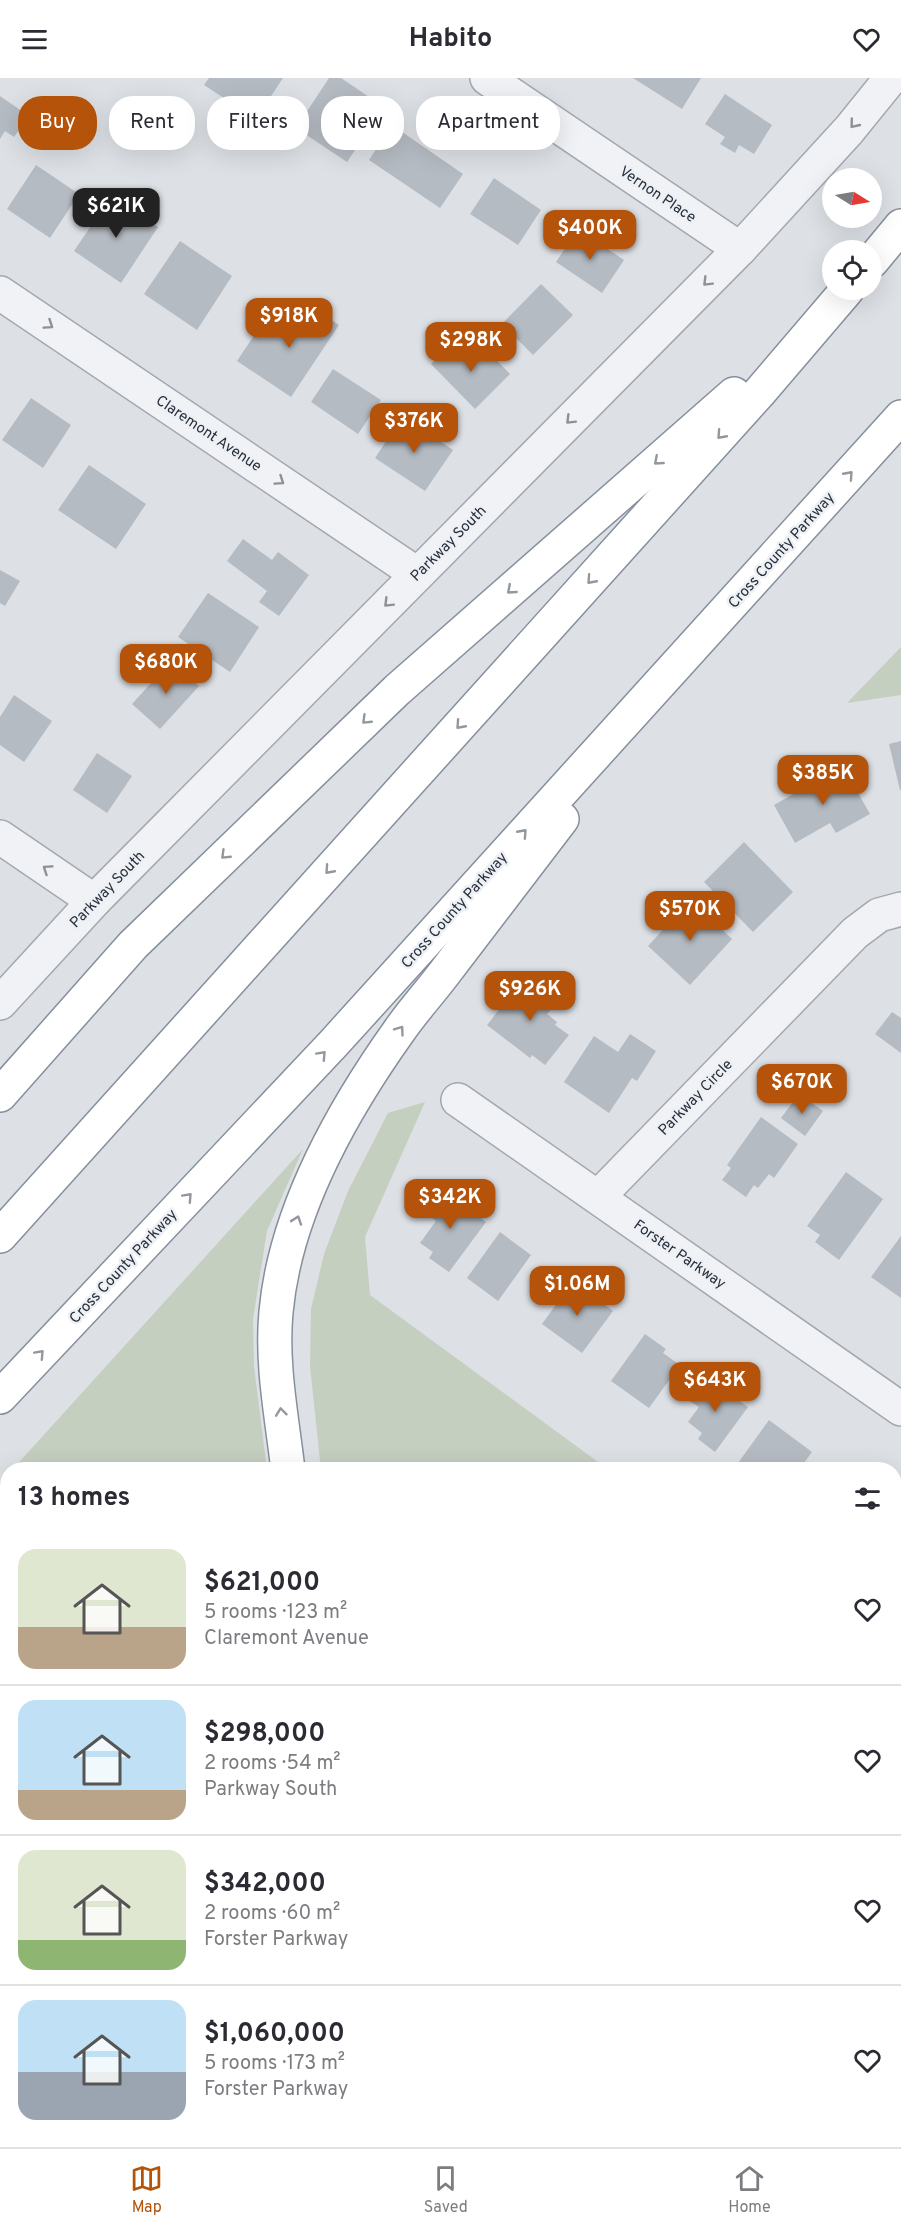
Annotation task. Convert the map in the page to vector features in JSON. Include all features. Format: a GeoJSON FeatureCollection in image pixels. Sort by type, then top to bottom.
{"type":"FeatureCollection","features":[{"type":"Feature","properties":{"kind":"highway"},"geometry":{"type":"LineString","coordinates":[[882,249],[901,226]]}},
{"type":"Feature","properties":{"kind":"highway"},"geometry":{"type":"LineString","coordinates":[[0,1095],[140,938],[397,690],[837,300]]}},
{"type":"Feature","properties":{"kind":"highway"},"geometry":{"type":"LineString","coordinates":[[0,1236],[703,455],[837,300]]}},
{"type":"Feature","properties":{"kind":"highway","name":"Cross County Parkway"},"geometry":{"type":"LineString","coordinates":[[0,1397],[333,1044],[901,417]]}},
{"type":"Feature","properties":{"kind":"highway"},"geometry":{"type":"LineString","coordinates":[[287,1462],[277,1374],[276,1313],[288,1247],[298,1216],[318,1170],[349,1108],[400,1029],[449,968],[683,658]]}},
{"type":"Feature","properties":{"kind":"street","name":"Vernon Place"},"geometry":{"type":"LineString","coordinates":[[488,78],[740,249]]}},
{"type":"Feature","properties":{"kind":"street","name":"Parkway South"},"geometry":{"type":"LineString","coordinates":[[0,1003],[94,901],[740,249],[849,130],[891,78]]}},
{"type":"Feature","properties":{"kind":"street","name":"Claremont Avenue"},"geometry":{"type":"LineString","coordinates":[[0,293],[417,574]]}},
{"type":"Feature","properties":{"kind":"street"},"geometry":{"type":"LineString","coordinates":[[0,837],[94,901]]}},
{"type":"Feature","properties":{"kind":"street","name":"Parkway Circle"},"geometry":{"type":"LineString","coordinates":[[599,1196],[855,933],[879,915],[901,909]]}},
{"type":"Feature","properties":{"kind":"street","name":"Forster Parkway"},"geometry":{"type":"LineString","coordinates":[[459,1100],[901,1409]]}},
{"type":"Feature","properties":{"kind":"green space"},"geometry":{"type":"Polygon","coordinates":[[[901,647],[901,695],[847,703],[901,647]]]}},
{"type":"Feature","properties":{"kind":"green space"},"geometry":{"type":"Polygon","coordinates":[[[425,1102],[365,1237],[370,1295],[598,1462],[320,1462],[310,1366],[311,1309],[324,1254],[348,1191],[388,1113],[425,1102]]]}},
{"type":"Feature","properties":{"kind":"green space"},"geometry":{"type":"Polygon","coordinates":[[[303,1149],[267,1231],[253,1319],[254,1366],[266,1462],[19,1462],[303,1149]]]}},
{"type":"Feature","properties":{"kind":"building"},"geometry":{"type":"Polygon","coordinates":[[[209,78],[283,78],[271,96],[221,96],[204,85],[209,78]]]}},
{"type":"Feature","properties":{"kind":"building"},"geometry":{"type":"Polygon","coordinates":[[[329,78],[341,78],[368,96],[321,96],[321,145],[309,137],[309,108],[329,78]]]}},
{"type":"Feature","properties":{"kind":"building"},"geometry":{"type":"Polygon","coordinates":[[[633,78],[701,78],[682,109],[633,78]]]}},
{"type":"Feature","properties":{"kind":"building"},"geometry":{"type":"Polygon","coordinates":[[[725,94],[772,125],[754,154],[739,145],[735,153],[720,144],[725,137],[705,124],[725,94]]]}},
{"type":"Feature","properties":{"kind":"building"},"geometry":{"type":"Polygon","coordinates":[[[0,96],[18,108],[18,131],[14,137],[5,131],[0,139],[0,96]]]}},
{"type":"Feature","properties":{"kind":"building"},"geometry":{"type":"Polygon","coordinates":[[[404,133],[416,142],[416,150],[428,150],[463,174],[440,208],[369,160],[376,150],[404,150],[404,133]]]}},
{"type":"Feature","properties":{"kind":"building"},"geometry":{"type":"Polygon","coordinates":[[[329,150],[355,150],[347,162],[329,150]]]}},
{"type":"Feature","properties":{"kind":"building"},"geometry":{"type":"Polygon","coordinates":[[[36,165],[79,194],[50,238],[7,209],[36,165]]]}},
{"type":"Feature","properties":{"kind":"building"},"geometry":{"type":"Polygon","coordinates":[[[494,178],[541,210],[518,245],[470,214],[494,178]]]}},
{"type":"Feature","properties":{"kind":"building"},"geometry":{"type":"Polygon","coordinates":[[[112,195],[158,227],[121,283],[74,251],[112,195]]]}},
{"type":"Feature","properties":{"kind":"building"},"geometry":{"type":"Polygon","coordinates":[[[578,229],[624,260],[602,293],[556,262],[578,229]]]}},
{"type":"Feature","properties":{"kind":"building"},"geometry":{"type":"Polygon","coordinates":[[[180,241],[232,276],[197,330],[144,294],[180,241]]]}},
{"type":"Feature","properties":{"kind":"building"},"geometry":{"type":"Polygon","coordinates":[[[541,284],[573,315],[533,355],[502,324],[541,284]]]}},
{"type":"Feature","properties":{"kind":"building"},"geometry":{"type":"Polygon","coordinates":[[[307,304],[339,325],[291,397],[237,361],[259,328],[272,336],[287,312],[297,319],[307,304]]]}},
{"type":"Feature","properties":{"kind":"building"},"geometry":{"type":"Polygon","coordinates":[[[451,344],[466,359],[481,344],[510,374],[475,409],[431,364],[451,344]]]}},
{"type":"Feature","properties":{"kind":"building"},"geometry":{"type":"Polygon","coordinates":[[[333,369],[381,400],[358,434],[311,402],[333,369]]]}},
{"type":"Feature","properties":{"kind":"building"},"geometry":{"type":"Polygon","coordinates":[[[31,398],[71,425],[43,468],[2,440],[31,398]]]}},
{"type":"Feature","properties":{"kind":"building"},"geometry":{"type":"Polygon","coordinates":[[[403,416],[453,450],[425,491],[375,458],[403,416]]]}},
{"type":"Feature","properties":{"kind":"building"},"geometry":{"type":"Polygon","coordinates":[[[89,465],[146,504],[116,549],[58,510],[89,465]]]}},
{"type":"Feature","properties":{"kind":"building"},"geometry":{"type":"Polygon","coordinates":[[[243,539],[272,560],[278,552],[309,575],[279,616],[259,602],[267,591],[227,561],[243,539]]]}},
{"type":"Feature","properties":{"kind":"building"},"geometry":{"type":"Polygon","coordinates":[[[0,570],[20,581],[5,606],[0,603],[0,570]]]}},
{"type":"Feature","properties":{"kind":"building"},"geometry":{"type":"Polygon","coordinates":[[[208,593],[259,627],[230,672],[178,637],[208,593]]]}},
{"type":"Feature","properties":{"kind":"building"},"geometry":{"type":"Polygon","coordinates":[[[171,661],[199,686],[160,729],[132,704],[171,661]]]}},
{"type":"Feature","properties":{"kind":"building"},"geometry":{"type":"Polygon","coordinates":[[[14,695],[52,721],[24,762],[0,745],[0,717],[14,695]]]}},
{"type":"Feature","properties":{"kind":"building"},"geometry":{"type":"Polygon","coordinates":[[[901,741],[901,790],[900,790],[889,744],[901,741]]]}},
{"type":"Feature","properties":{"kind":"building"},"geometry":{"type":"Polygon","coordinates":[[[97,753],[132,776],[107,813],[73,790],[97,753]]]}},
{"type":"Feature","properties":{"kind":"building"},"geometry":{"type":"Polygon","coordinates":[[[843,766],[870,814],[836,833],[830,823],[795,843],[774,805],[843,766]]]}},
{"type":"Feature","properties":{"kind":"building"},"geometry":{"type":"Polygon","coordinates":[[[744,842],[793,892],[753,932],[704,882],[744,842]]]}},
{"type":"Feature","properties":{"kind":"building"},"geometry":{"type":"Polygon","coordinates":[[[690,900],[732,939],[690,985],[648,946],[690,900]]]}},
{"type":"Feature","properties":{"kind":"building"},"geometry":{"type":"Polygon","coordinates":[[[530,976],[560,999],[547,1014],[557,1022],[555,1025],[569,1035],[545,1065],[532,1055],[530,1058],[487,1025],[515,989],[518,992],[530,976]]]}},
{"type":"Feature","properties":{"kind":"building"},"geometry":{"type":"Polygon","coordinates":[[[892,1012],[901,1018],[901,1053],[875,1034],[892,1012]]]}},
{"type":"Feature","properties":{"kind":"building"},"geometry":{"type":"Polygon","coordinates":[[[630,1034],[656,1051],[637,1081],[632,1078],[609,1113],[564,1082],[594,1036],[618,1052],[630,1034]]]}},
{"type":"Feature","properties":{"kind":"building"},"geometry":{"type":"Polygon","coordinates":[[[799,1094],[823,1111],[805,1136],[781,1118],[799,1094]]]}},
{"type":"Feature","properties":{"kind":"building"},"geometry":{"type":"Polygon","coordinates":[[[761,1117],[798,1144],[774,1178],[769,1174],[758,1188],[754,1185],[746,1197],[722,1180],[731,1168],[727,1165],[761,1117]]]}},
{"type":"Feature","properties":{"kind":"building"},"geometry":{"type":"Polygon","coordinates":[[[846,1172],[883,1199],[839,1260],[815,1242],[820,1235],[807,1226],[846,1172]]]}},
{"type":"Feature","properties":{"kind":"building"},"geometry":{"type":"Polygon","coordinates":[[[441,1189],[486,1222],[449,1272],[429,1258],[433,1252],[420,1243],[436,1221],[424,1212],[441,1189]]]}},
{"type":"Feature","properties":{"kind":"building"},"geometry":{"type":"Polygon","coordinates":[[[500,1232],[531,1255],[498,1301],[467,1278],[500,1232]]]}},
{"type":"Feature","properties":{"kind":"building"},"geometry":{"type":"Polygon","coordinates":[[[901,1236],[901,1298],[871,1277],[901,1236]]]}},
{"type":"Feature","properties":{"kind":"building"},"geometry":{"type":"Polygon","coordinates":[[[573,1281],[613,1311],[582,1353],[542,1324],[573,1281]]]}},
{"type":"Feature","properties":{"kind":"building"},"geometry":{"type":"Polygon","coordinates":[[[645,1334],[666,1349],[663,1353],[680,1365],[649,1408],[611,1381],[645,1334]]]}},
{"type":"Feature","properties":{"kind":"building"},"geometry":{"type":"Polygon","coordinates":[[[706,1376],[748,1407],[715,1452],[698,1439],[702,1433],[688,1422],[699,1407],[688,1400],[706,1376]]]}},
{"type":"Feature","properties":{"kind":"building"},"geometry":{"type":"Polygon","coordinates":[[[769,1420],[812,1452],[805,1462],[739,1462],[769,1420]]]}}]}
